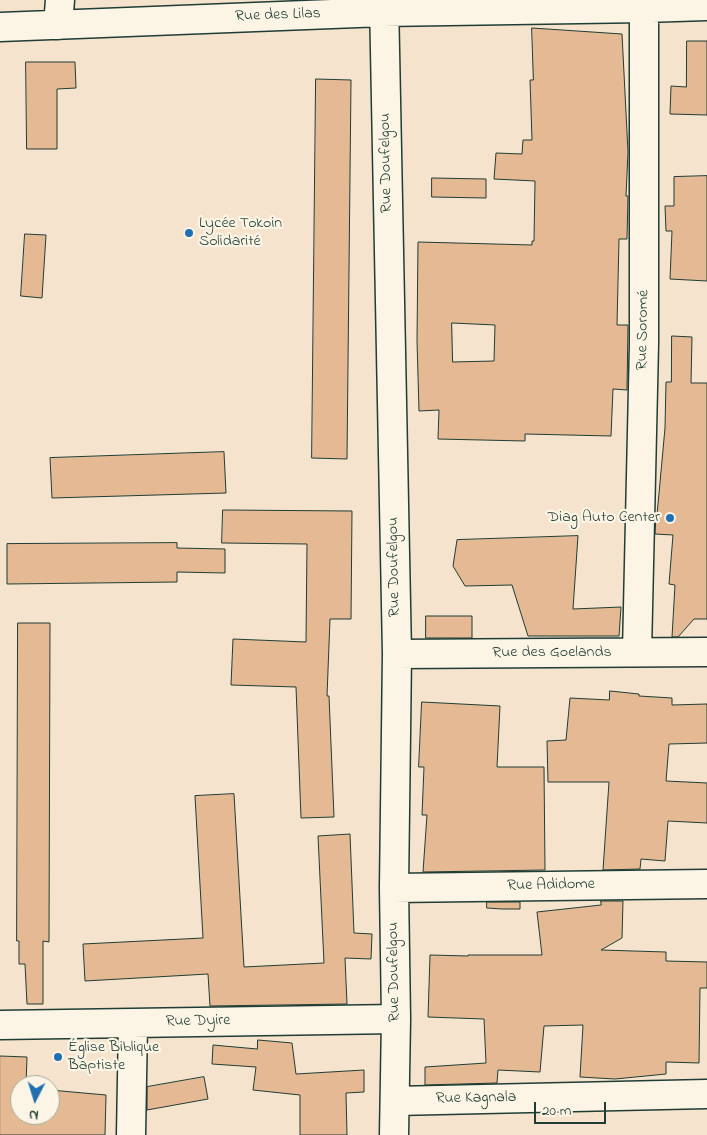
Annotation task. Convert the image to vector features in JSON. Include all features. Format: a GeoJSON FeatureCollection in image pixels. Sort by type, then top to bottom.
{"type":"FeatureCollection","features":[{"type":"Feature","properties":{"kind":"street","name":"Rue des Lilas"},"geometry":{"type":"LineString","coordinates":[[0,27],[59,12],[383,6],[644,8],[707,6]]}},
{"type":"Feature","properties":{"kind":"street","name":"Rue Doufelgou"},"geometry":{"type":"LineString","coordinates":[[383,6],[397,654],[394,888],[396,1019],[394,1135]]}},
{"type":"Feature","properties":{"kind":"street","name":"Rue Soromé"},"geometry":{"type":"LineString","coordinates":[[637,652],[644,344],[644,8]]}},
{"type":"Feature","properties":{"kind":"street","name":"Rue des Goelands"},"geometry":{"type":"LineString","coordinates":[[397,654],[707,652]]}},
{"type":"Feature","properties":{"kind":"street","name":"Rue Adidome"},"geometry":{"type":"LineString","coordinates":[[394,888],[707,884]]}},
{"type":"Feature","properties":{"kind":"street","name":"Rue Dyire"},"geometry":{"type":"LineString","coordinates":[[0,1025],[396,1019]]}},
{"type":"Feature","properties":{"kind":"street"},"geometry":{"type":"LineString","coordinates":[[131,1135],[133,1023]]}},
{"type":"Feature","properties":{"kind":"street","name":"Rue Kagnala"},"geometry":{"type":"LineString","coordinates":[[395,1101],[707,1094]]}},
{"type":"Feature","properties":{"kind":"building"},"geometry":{"type":"Polygon","coordinates":[[[532,28],[622,34],[628,152],[626,196],[628,196],[627,239],[619,239],[617,325],[628,325],[627,390],[613,389],[611,436],[525,434],[525,441],[438,439],[439,410],[419,411],[417,340],[418,242],[532,245],[532,241],[534,241],[535,181],[494,179],[496,153],[522,154],[523,140],[532,140],[530,80],[533,80],[532,28]],[[452,323],[453,362],[494,361],[495,325],[452,323]]]}},
{"type":"Feature","properties":{"kind":"building"},"geometry":{"type":"Polygon","coordinates":[[[687,41],[707,41],[707,115],[670,114],[671,86],[686,87],[687,41]]]}},
{"type":"Feature","properties":{"kind":"building"},"geometry":{"type":"Polygon","coordinates":[[[26,62],[75,62],[76,88],[57,89],[57,149],[27,149],[26,62]]]}},
{"type":"Feature","properties":{"kind":"building"},"geometry":{"type":"Polygon","coordinates":[[[316,79],[351,80],[347,459],[312,458],[316,79]]]}},
{"type":"Feature","properties":{"kind":"building"},"geometry":{"type":"Polygon","coordinates":[[[707,176],[707,281],[670,279],[672,231],[666,231],[665,206],[674,206],[674,177],[707,176]]]}},
{"type":"Feature","properties":{"kind":"building"},"geometry":{"type":"Polygon","coordinates":[[[432,178],[486,179],[486,198],[432,197],[432,178]]]}},
{"type":"Feature","properties":{"kind":"building"},"geometry":{"type":"Polygon","coordinates":[[[25,234],[46,235],[42,298],[21,296],[25,234]]]}},
{"type":"Feature","properties":{"kind":"building"},"geometry":{"type":"Polygon","coordinates":[[[672,336],[692,337],[691,383],[707,383],[707,619],[694,619],[678,637],[672,637],[675,585],[669,584],[673,535],[655,534],[665,428],[666,382],[671,382],[672,336]]]}},
{"type":"Feature","properties":{"kind":"building"},"geometry":{"type":"Polygon","coordinates":[[[224,452],[226,493],[52,498],[50,458],[224,452]]]}},
{"type":"Feature","properties":{"kind":"building"},"geometry":{"type":"Polygon","coordinates":[[[223,510],[352,511],[351,619],[330,619],[327,696],[329,696],[334,817],[301,818],[296,687],[231,685],[233,639],[306,642],[307,544],[222,543],[223,510]]]}},
{"type":"Feature","properties":{"kind":"building"},"geometry":{"type":"Polygon","coordinates":[[[578,536],[573,609],[621,607],[619,636],[528,636],[512,585],[465,586],[453,566],[457,540],[578,536]]]}},
{"type":"Feature","properties":{"kind":"building"},"geometry":{"type":"Polygon","coordinates":[[[177,543],[177,548],[225,549],[225,573],[177,572],[177,582],[7,584],[7,544],[177,543]]]}},
{"type":"Feature","properties":{"kind":"building"},"geometry":{"type":"Polygon","coordinates":[[[426,616],[472,616],[472,638],[426,638],[426,616]]]}},
{"type":"Feature","properties":{"kind":"building"},"geometry":{"type":"Polygon","coordinates":[[[18,623],[50,623],[49,942],[43,941],[43,1004],[27,1004],[25,964],[19,964],[19,941],[17,941],[18,623]]]}},
{"type":"Feature","properties":{"kind":"building"},"geometry":{"type":"Polygon","coordinates":[[[610,691],[639,694],[639,696],[672,698],[672,705],[707,704],[707,743],[669,744],[666,781],[707,783],[707,823],[668,821],[665,861],[641,859],[640,869],[603,870],[609,782],[548,782],[547,741],[566,740],[570,698],[609,700],[610,691]]]}},
{"type":"Feature","properties":{"kind":"building"},"geometry":{"type":"Polygon","coordinates":[[[422,702],[500,706],[497,767],[544,767],[545,870],[423,872],[427,815],[422,815],[424,767],[419,767],[422,702]]]}},
{"type":"Feature","properties":{"kind":"building"},"geometry":{"type":"Polygon","coordinates":[[[234,794],[244,967],[324,963],[318,836],[350,834],[354,933],[372,934],[371,959],[345,958],[347,1004],[210,1006],[208,974],[85,981],[83,944],[203,938],[195,796],[234,794]]]}},
{"type":"Feature","properties":{"kind":"building"},"geometry":{"type":"Polygon","coordinates":[[[601,901],[623,901],[622,938],[601,950],[666,952],[666,961],[707,962],[707,988],[700,988],[699,1063],[666,1062],[666,1074],[615,1079],[580,1077],[583,1025],[544,1026],[540,1072],[498,1070],[497,1083],[425,1085],[425,1067],[486,1063],[484,1019],[428,1017],[430,955],[542,955],[537,912],[601,905],[601,901]]]}},
{"type":"Feature","properties":{"kind":"building"},"geometry":{"type":"Polygon","coordinates":[[[487,902],[520,902],[520,909],[487,908],[487,902]]]}},
{"type":"Feature","properties":{"kind":"building"},"geometry":{"type":"Polygon","coordinates":[[[258,1040],[292,1043],[296,1074],[364,1070],[364,1092],[346,1093],[347,1135],[300,1135],[300,1095],[253,1090],[256,1067],[212,1064],[213,1045],[257,1049],[258,1040]]]}},
{"type":"Feature","properties":{"kind":"building"},"geometry":{"type":"Polygon","coordinates":[[[0,1056],[27,1057],[26,1075],[10,1075],[10,1125],[60,1125],[60,1091],[106,1095],[105,1135],[0,1135],[0,1056]]]}},
{"type":"Feature","properties":{"kind":"building"},"geometry":{"type":"Polygon","coordinates":[[[204,1077],[208,1099],[147,1110],[147,1087],[204,1077]]]}},
{"type":"Feature","properties":{"kind":"place","name":"Lycée Tokoin Solidarité"},"geometry":{"type":"Point","coordinates":[189,233]}},
{"type":"Feature","properties":{"kind":"place","name":"Diag Auto Center"},"geometry":{"type":"Point","coordinates":[670,518]}},
{"type":"Feature","properties":{"kind":"place","name":"Église Biblique Baptiste"},"geometry":{"type":"Point","coordinates":[58,1057]}}]}
